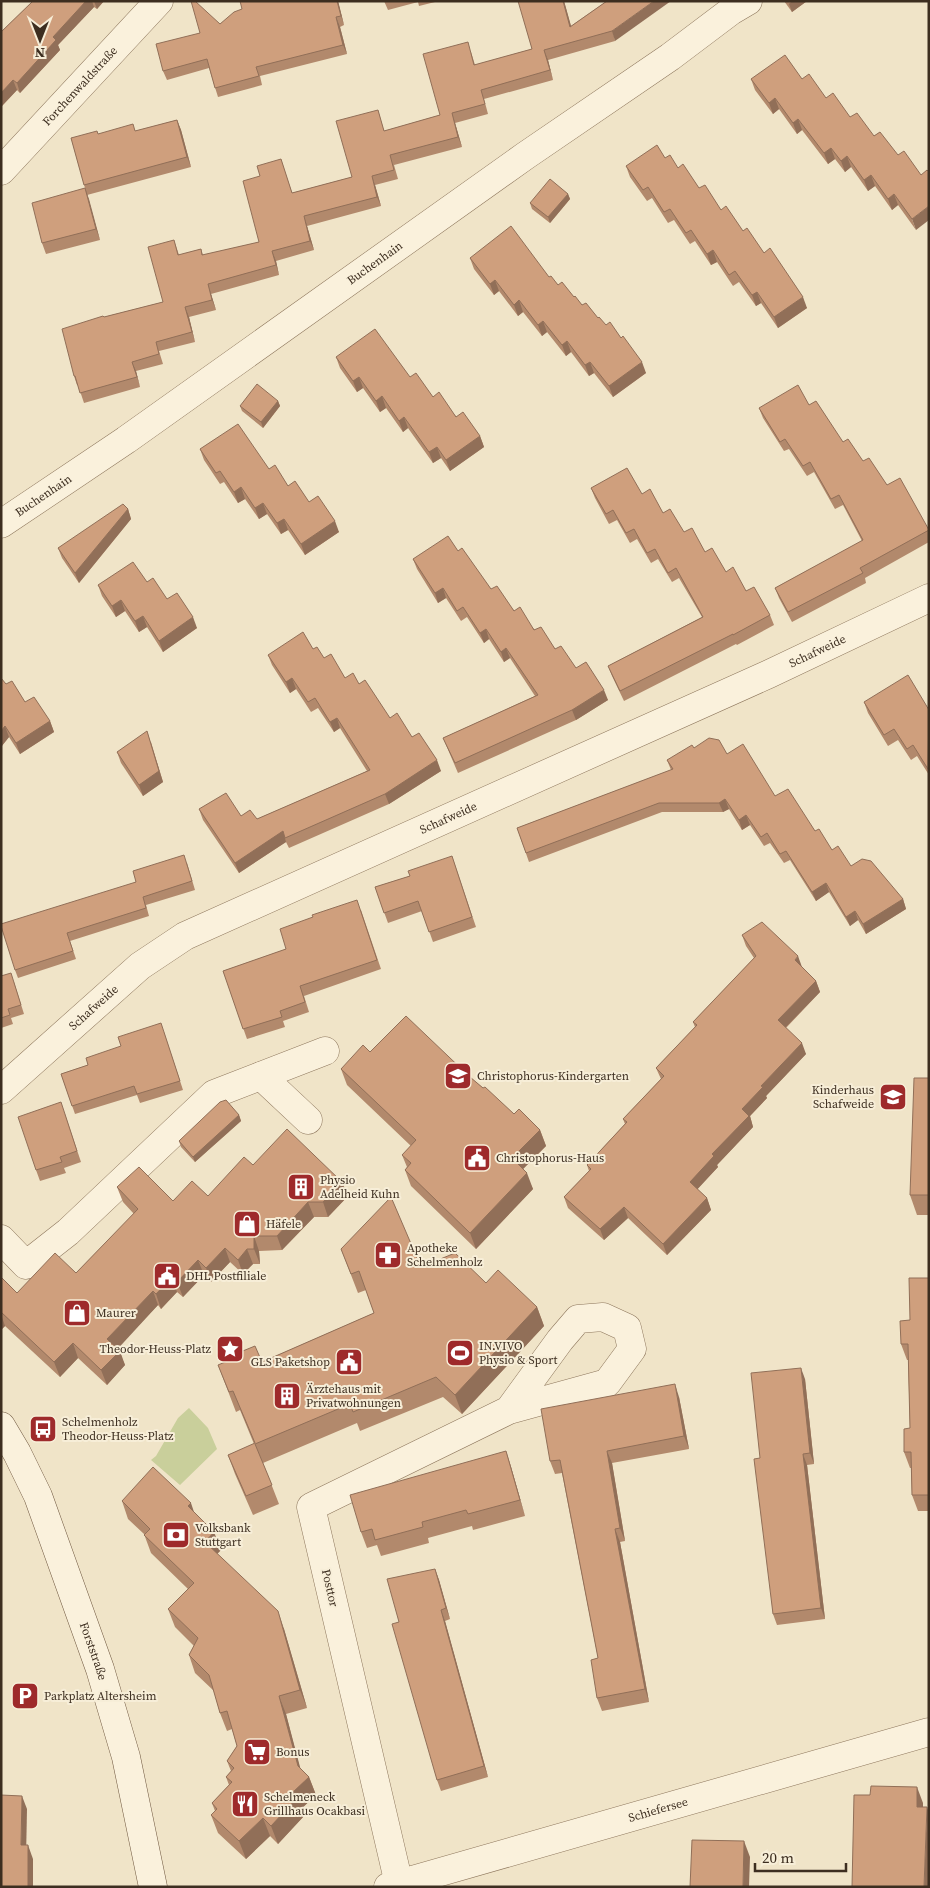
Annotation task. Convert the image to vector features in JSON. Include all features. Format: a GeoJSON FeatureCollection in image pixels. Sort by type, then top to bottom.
{"type":"FeatureCollection","features":[{"type":"Feature","properties":{"kind":"street","name":"Forchenwaldstraße"},"geometry":{"type":"LineString","coordinates":[[1,171],[159,1]]}},
{"type":"Feature","properties":{"kind":"street","name":"Buchenhain"},"geometry":{"type":"LineString","coordinates":[[1,524],[118,446],[525,156],[748,1]]}},
{"type":"Feature","properties":{"kind":"street","name":"Schafweide"},"geometry":{"type":"LineString","coordinates":[[1,1090],[140,966],[185,936],[769,674],[929,598]]}},
{"type":"Feature","properties":{"kind":"street"},"geometry":{"type":"LineString","coordinates":[[1,1239],[26,1265],[68,1232],[214,1094],[325,1051]]}},
{"type":"Feature","properties":{"kind":"street"},"geometry":{"type":"LineString","coordinates":[[261,1076],[308,1120]]}},
{"type":"Feature","properties":{"kind":"street","name":"Posttor"},"geometry":{"type":"LineString","coordinates":[[393,1885],[311,1507],[509,1410]]}},
{"type":"Feature","properties":{"kind":"street","name":"Forststraße"},"geometry":{"type":"LineString","coordinates":[[1,1426],[17,1452],[38,1496],[100,1669],[126,1757],[153,1887]]}},
{"type":"Feature","properties":{"kind":"street","name":"Schiefersee"},"geometry":{"type":"LineString","coordinates":[[393,1885],[929,1732]]}},
{"type":"Feature","properties":{"kind":"green space"},"geometry":{"type":"Polygon","coordinates":[[[189,1408],[208,1428],[217,1449],[180,1485],[151,1460],[156,1456],[178,1418],[189,1408]]]}},
{"type":"Feature","properties":{"kind":"building"},"geometry":{"type":"Polygon","coordinates":[[[33,1],[86,1],[53,37],[56,40],[17,83],[13,80],[1,93],[1,32],[33,1]]]}},
{"type":"Feature","properties":{"kind":"building"},"geometry":{"type":"Polygon","coordinates":[[[191,1],[195,1],[220,24],[234,12],[242,9],[240,1],[337,1],[341,16],[336,17],[343,45],[256,67],[259,76],[215,88],[207,59],[163,71],[156,44],[200,33],[191,1]]]}},
{"type":"Feature","properties":{"kind":"building"},"geometry":{"type":"Polygon","coordinates":[[[518,1],[563,1],[570,27],[607,1],[654,1],[612,31],[544,50],[550,70],[481,90],[485,104],[452,113],[458,137],[390,155],[394,170],[372,176],[377,197],[304,216],[310,241],[272,251],[276,265],[208,284],[212,300],[185,307],[192,332],[156,342],[159,354],[132,362],[137,377],[80,393],[62,329],[103,316],[163,302],[148,247],[174,240],[178,255],[201,249],[202,255],[259,242],[243,181],[260,176],[257,166],[281,159],[292,193],[352,177],[336,121],[378,110],[384,131],[440,115],[423,54],[468,42],[474,65],[532,49],[518,1]]]}},
{"type":"Feature","properties":{"kind":"building"},"geometry":{"type":"Polygon","coordinates":[[[785,55],[802,79],[809,74],[826,98],[833,93],[850,117],[857,113],[874,136],[880,132],[898,155],[904,151],[921,175],[927,170],[929,172],[929,206],[912,219],[894,194],[888,199],[871,175],[864,180],[847,156],[841,161],[831,148],[824,153],[798,119],[793,123],[775,98],[769,103],[751,79],[785,55]]]}},
{"type":"Feature","properties":{"kind":"building"},"geometry":{"type":"Polygon","coordinates":[[[177,120],[187,157],[84,185],[71,138],[97,131],[98,134],[133,124],[135,131],[177,120]]]}},
{"type":"Feature","properties":{"kind":"building"},"geometry":{"type":"Polygon","coordinates":[[[657,145],[665,158],[670,155],[678,168],[683,164],[699,188],[705,185],[721,210],[726,206],[743,231],[747,228],[764,253],[770,248],[803,297],[774,317],[757,292],[752,295],[735,271],[729,275],[713,250],[707,254],[691,230],[686,233],[670,209],[664,212],[648,187],[643,190],[626,166],[657,145]]]}},
{"type":"Feature","properties":{"kind":"building"},"geometry":{"type":"Polygon","coordinates":[[[550,179],[568,194],[548,217],[530,203],[550,179]]]}},
{"type":"Feature","properties":{"kind":"building"},"geometry":{"type":"Polygon","coordinates":[[[85,188],[96,229],[42,243],[32,203],[85,188]]]}},
{"type":"Feature","properties":{"kind":"building"},"geometry":{"type":"Polygon","coordinates":[[[511,226],[549,277],[551,276],[558,285],[562,282],[582,305],[586,303],[606,325],[610,322],[642,362],[609,386],[590,362],[585,365],[567,341],[562,345],[543,321],[538,325],[519,300],[514,305],[495,280],[490,284],[470,258],[511,226]]]}},
{"type":"Feature","properties":{"kind":"building"},"geometry":{"type":"Polygon","coordinates":[[[375,329],[410,377],[416,373],[433,397],[439,392],[456,417],[463,412],[480,436],[446,460],[437,447],[429,452],[404,417],[399,421],[382,396],[376,401],[359,377],[353,381],[336,357],[375,329]]]}},
{"type":"Feature","properties":{"kind":"building"},"geometry":{"type":"Polygon","coordinates":[[[257,384],[278,401],[261,422],[240,406],[257,384]]]}},
{"type":"Feature","properties":{"kind":"building"},"geometry":{"type":"Polygon","coordinates":[[[798,385],[809,405],[816,401],[843,442],[848,439],[863,461],[869,458],[887,485],[900,478],[929,530],[860,568],[863,573],[788,612],[775,588],[863,540],[839,495],[831,499],[810,462],[803,466],[785,439],[780,442],[759,408],[798,385]]]}},
{"type":"Feature","properties":{"kind":"building"},"geometry":{"type":"Polygon","coordinates":[[[238,424],[269,469],[275,465],[288,486],[295,481],[309,502],[318,496],[335,521],[301,544],[284,519],[277,523],[263,503],[255,508],[241,487],[234,492],[220,471],[216,473],[200,449],[238,424]]]}},
{"type":"Feature","properties":{"kind":"building"},"geometry":{"type":"Polygon","coordinates":[[[627,468],[642,494],[650,489],[663,513],[670,509],[684,532],[692,528],[705,552],[712,548],[726,572],[733,567],[746,591],[754,587],[770,615],[620,691],[608,666],[703,617],[676,568],[668,573],[655,549],[647,553],[634,529],[626,533],[613,510],[606,514],[591,488],[627,468]]]}},
{"type":"Feature","properties":{"kind":"building"},"geometry":{"type":"Polygon","coordinates":[[[123,504],[128,509],[75,573],[58,548],[123,504]]]}},
{"type":"Feature","properties":{"kind":"building"},"geometry":{"type":"Polygon","coordinates":[[[448,536],[458,551],[462,548],[491,589],[497,586],[514,611],[520,607],[534,630],[541,627],[555,649],[561,646],[576,668],[586,662],[604,690],[572,710],[455,763],[443,738],[538,695],[506,648],[501,652],[486,629],[480,633],[463,607],[457,611],[443,588],[435,593],[413,559],[448,536]]]}},
{"type":"Feature","properties":{"kind":"building"},"geometry":{"type":"Polygon","coordinates":[[[133,562],[147,582],[153,578],[167,599],[177,593],[193,617],[159,641],[143,616],[135,621],[121,600],[112,606],[98,585],[133,562]]]}},
{"type":"Feature","properties":{"kind":"building"},"geometry":{"type":"Polygon","coordinates":[[[303,632],[313,649],[317,647],[324,658],[331,654],[345,678],[353,673],[359,684],[365,680],[390,718],[397,713],[412,737],[419,733],[437,760],[385,794],[285,838],[283,831],[235,863],[199,809],[226,793],[241,816],[250,810],[257,819],[370,770],[337,718],[330,722],[315,698],[308,702],[292,678],[286,682],[268,655],[303,632]]]}},
{"type":"Feature","properties":{"kind":"building"},"geometry":{"type":"Polygon","coordinates":[[[908,675],[929,710],[928,769],[913,745],[907,749],[894,729],[884,735],[864,702],[908,675]]]}},
{"type":"Feature","properties":{"kind":"building"},"geometry":{"type":"Polygon","coordinates":[[[1,678],[6,684],[12,681],[25,702],[34,697],[50,721],[16,743],[5,726],[1,731],[1,678]]]}},
{"type":"Feature","properties":{"kind":"building"},"geometry":{"type":"Polygon","coordinates":[[[147,731],[159,771],[139,785],[117,752],[147,731]]]}},
{"type":"Feature","properties":{"kind":"building"},"geometry":{"type":"Polygon","coordinates":[[[709,738],[719,740],[727,754],[743,744],[775,796],[788,789],[815,831],[819,829],[832,850],[838,846],[851,866],[862,859],[871,861],[903,899],[863,924],[855,911],[846,917],[826,883],[812,892],[786,851],[780,854],[767,833],[761,837],[746,815],[739,820],[725,799],[719,803],[659,803],[526,853],[517,828],[673,769],[667,760],[692,745],[694,748],[709,738]]]}},
{"type":"Feature","properties":{"kind":"building"},"geometry":{"type":"Polygon","coordinates":[[[184,855],[192,881],[143,897],[146,908],[67,933],[73,951],[15,970],[1,924],[136,882],[133,871],[184,855]]]}},
{"type":"Feature","properties":{"kind":"building"},"geometry":{"type":"Polygon","coordinates":[[[452,856],[472,917],[429,932],[418,901],[384,913],[375,887],[410,876],[408,871],[452,856]]]}},
{"type":"Feature","properties":{"kind":"building"},"geometry":{"type":"Polygon","coordinates":[[[357,900],[377,960],[300,986],[305,1002],[280,1011],[282,1017],[243,1029],[223,971],[286,949],[280,929],[313,917],[312,915],[357,900]]]}},
{"type":"Feature","properties":{"kind":"building"},"geometry":{"type":"Polygon","coordinates":[[[762,922],[798,956],[795,960],[816,981],[778,1020],[802,1043],[742,1109],[749,1116],[712,1154],[714,1156],[690,1182],[707,1198],[663,1244],[624,1207],[600,1229],[564,1197],[591,1169],[587,1165],[627,1122],[623,1119],[664,1076],[656,1068],[697,1025],[693,1022],[756,956],[742,935],[762,922]]]}},
{"type":"Feature","properties":{"kind":"building"},"geometry":{"type":"Polygon","coordinates":[[[11,973],[21,1005],[8,1009],[10,1015],[1,1018],[1,976],[11,973]]]}},
{"type":"Feature","properties":{"kind":"building"},"geometry":{"type":"Polygon","coordinates":[[[406,1016],[470,1077],[483,1088],[485,1087],[514,1114],[519,1109],[540,1130],[512,1158],[527,1173],[470,1233],[405,1170],[411,1163],[402,1155],[416,1140],[341,1069],[363,1045],[370,1052],[406,1016]]]}},
{"type":"Feature","properties":{"kind":"building"},"geometry":{"type":"Polygon","coordinates":[[[161,1023],[180,1081],[137,1094],[134,1086],[72,1106],[61,1074],[88,1065],[86,1058],[121,1046],[118,1037],[161,1023]]]}},
{"type":"Feature","properties":{"kind":"building"},"geometry":{"type":"Polygon","coordinates":[[[914,1078],[929,1078],[929,1195],[910,1195],[914,1078]]]}},
{"type":"Feature","properties":{"kind":"building"},"geometry":{"type":"Polygon","coordinates":[[[226,1100],[239,1115],[193,1157],[179,1141],[220,1102],[226,1100]]]}},
{"type":"Feature","properties":{"kind":"building"},"geometry":{"type":"Polygon","coordinates":[[[61,1102],[77,1151],[60,1157],[62,1162],[36,1170],[18,1117],[61,1102]]]}},
{"type":"Feature","properties":{"kind":"building"},"geometry":{"type":"Polygon","coordinates":[[[287,1129],[342,1182],[323,1202],[308,1202],[277,1236],[254,1236],[254,1249],[247,1249],[238,1260],[225,1248],[206,1268],[198,1260],[177,1282],[172,1277],[156,1294],[153,1291],[107,1339],[120,1351],[101,1370],[73,1343],[54,1362],[1,1312],[1,1277],[17,1293],[55,1253],[76,1273],[138,1209],[117,1187],[139,1167],[173,1201],[192,1181],[208,1196],[244,1157],[253,1165],[287,1129]]]}},
{"type":"Feature","properties":{"kind":"building"},"geometry":{"type":"Polygon","coordinates":[[[391,1197],[421,1267],[455,1253],[486,1283],[498,1270],[537,1307],[455,1395],[436,1377],[353,1412],[350,1404],[255,1444],[272,1485],[246,1496],[228,1455],[255,1443],[233,1391],[229,1392],[218,1365],[230,1360],[228,1357],[255,1346],[262,1362],[374,1313],[359,1271],[351,1274],[341,1249],[391,1197]]]}},
{"type":"Feature","properties":{"kind":"building"},"geometry":{"type":"Polygon","coordinates":[[[909,1278],[929,1278],[929,1495],[912,1495],[911,1452],[904,1452],[904,1429],[910,1428],[908,1344],[901,1344],[900,1321],[910,1320],[909,1278]]]}},
{"type":"Feature","properties":{"kind":"building"},"geometry":{"type":"Polygon","coordinates":[[[801,1368],[810,1453],[803,1454],[821,1608],[773,1614],[754,1459],[760,1458],[751,1373],[801,1368]]]}},
{"type":"Feature","properties":{"kind":"building"},"geometry":{"type":"Polygon","coordinates":[[[675,1384],[684,1436],[607,1451],[620,1528],[615,1529],[645,1689],[597,1698],[591,1660],[598,1658],[560,1460],[550,1461],[541,1409],[675,1384]]]}},
{"type":"Feature","properties":{"kind":"building"},"geometry":{"type":"Polygon","coordinates":[[[506,1451],[520,1500],[468,1514],[466,1510],[422,1522],[423,1527],[375,1540],[372,1529],[361,1532],[350,1495],[506,1451]]]}},
{"type":"Feature","properties":{"kind":"building"},"geometry":{"type":"Polygon","coordinates":[[[153,1467],[191,1503],[188,1506],[214,1532],[205,1542],[278,1611],[300,1690],[279,1696],[298,1766],[309,1777],[292,1793],[297,1798],[271,1826],[263,1818],[239,1841],[211,1815],[217,1809],[212,1803],[232,1782],[226,1777],[234,1768],[227,1761],[237,1746],[227,1711],[220,1713],[209,1675],[189,1655],[198,1638],[168,1609],[194,1583],[144,1535],[150,1529],[122,1501],[153,1467]]]}},
{"type":"Feature","properties":{"kind":"building"},"geometry":{"type":"Polygon","coordinates":[[[435,1569],[446,1608],[441,1610],[484,1766],[437,1780],[392,1624],[399,1622],[387,1579],[435,1569]]]}},
{"type":"Feature","properties":{"kind":"building"},"geometry":{"type":"Polygon","coordinates":[[[871,1786],[917,1787],[917,1807],[927,1807],[924,1887],[852,1887],[854,1795],[870,1795],[871,1786]]]}},
{"type":"Feature","properties":{"kind":"building"},"geometry":{"type":"Polygon","coordinates":[[[1,1795],[22,1796],[21,1845],[28,1845],[28,1887],[1,1887],[1,1795]]]}},
{"type":"Feature","properties":{"kind":"building"},"geometry":{"type":"Polygon","coordinates":[[[692,1840],[744,1841],[743,1887],[690,1887],[692,1840]]]}},
{"type":"Feature","properties":{"kind":"place","name":"Christophorus-Kindergarten"},"geometry":{"type":"Point","coordinates":[458,1076]}},
{"type":"Feature","properties":{"kind":"place","name":"Kinderhaus Schafweide"},"geometry":{"type":"Point","coordinates":[893,1097]}},
{"type":"Feature","properties":{"kind":"place","name":"Christophorus-Haus"},"geometry":{"type":"Point","coordinates":[477,1158]}},
{"type":"Feature","properties":{"kind":"place","name":"Physio Adelheid Kuhn"},"geometry":{"type":"Point","coordinates":[301,1187]}},
{"type":"Feature","properties":{"kind":"place","name":"Häfele"},"geometry":{"type":"Point","coordinates":[247,1224]}},
{"type":"Feature","properties":{"kind":"place","name":"Apotheke Schelmenholz"},"geometry":{"type":"Point","coordinates":[388,1255]}},
{"type":"Feature","properties":{"kind":"place","name":"DHL Postfiliale"},"geometry":{"type":"Point","coordinates":[167,1276]}},
{"type":"Feature","properties":{"kind":"place","name":"Maurer"},"geometry":{"type":"Point","coordinates":[77,1313]}},
{"type":"Feature","properties":{"kind":"place","name":"Theodor-Heuss-Platz"},"geometry":{"type":"Point","coordinates":[230,1349]}},
{"type":"Feature","properties":{"kind":"place","name":"IN.VIVO Physio & Sport"},"geometry":{"type":"Point","coordinates":[460,1353]}},
{"type":"Feature","properties":{"kind":"place","name":"GLS Paketshop"},"geometry":{"type":"Point","coordinates":[349,1362]}},
{"type":"Feature","properties":{"kind":"place","name":"Ärztehaus mit Privatwohnungen"},"geometry":{"type":"Point","coordinates":[287,1396]}},
{"type":"Feature","properties":{"kind":"place","name":"Schelmenholz Theodor-Heuss-Platz"},"geometry":{"type":"Point","coordinates":[43,1429]}},
{"type":"Feature","properties":{"kind":"place","name":"Volksbank Stuttgart"},"geometry":{"type":"Point","coordinates":[176,1535]}},
{"type":"Feature","properties":{"kind":"place","name":"Parkplatz Altersheim"},"geometry":{"type":"Point","coordinates":[25,1696]}},
{"type":"Feature","properties":{"kind":"place","name":"Bonus"},"geometry":{"type":"Point","coordinates":[257,1752]}},
{"type":"Feature","properties":{"kind":"place","name":"Schelmeneck Grillhaus Ocakbasi"},"geometry":{"type":"Point","coordinates":[245,1804]}}]}
